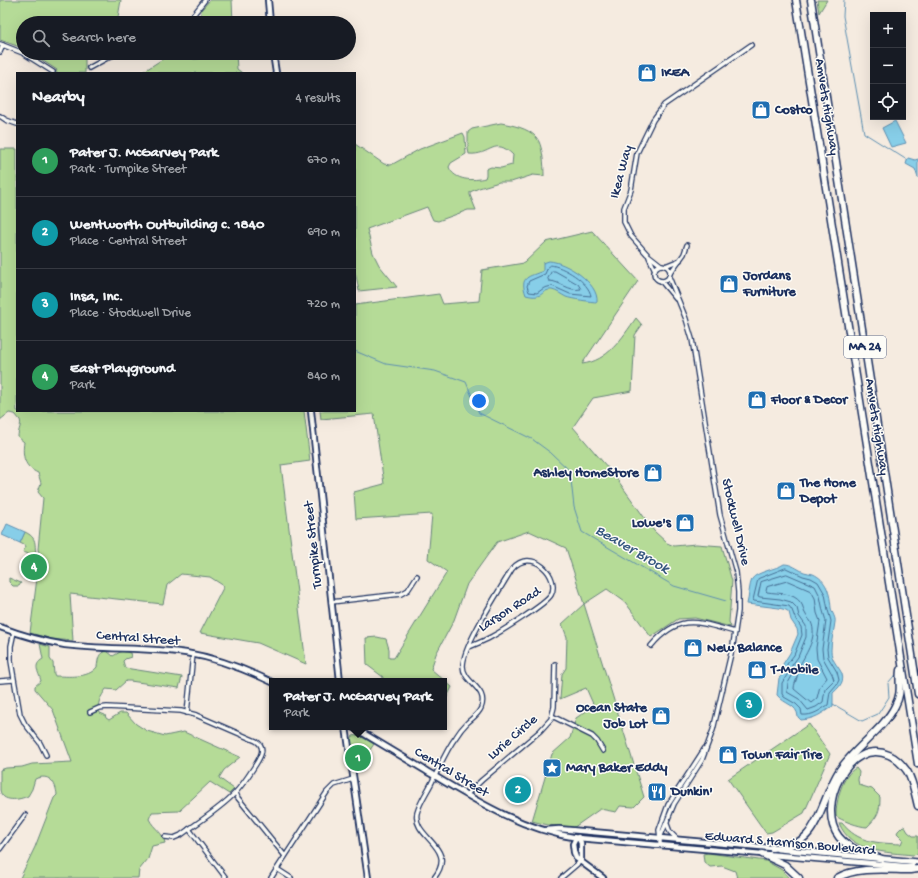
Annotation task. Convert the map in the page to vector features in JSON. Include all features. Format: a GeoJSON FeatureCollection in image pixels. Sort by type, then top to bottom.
{"type":"FeatureCollection","features":[{"type":"Feature","properties":{"kind":"highway","name":"Amvets Highway"},"geometry":{"type":"LineString","coordinates":[[796,0],[918,764]]}},
{"type":"Feature","properties":{"kind":"highway","name":"Amvets Highway"},"geometry":{"type":"LineString","coordinates":[[811,0],[876,412],[918,694]]}},
{"type":"Feature","properties":{"kind":"highway"},"geometry":{"type":"LineString","coordinates":[[772,848],[791,845],[806,836],[814,825],[838,772],[851,755],[892,711],[900,694],[901,658]]}},
{"type":"Feature","properties":{"kind":"highway"},"geometry":{"type":"LineString","coordinates":[[913,664],[918,673]]}},
{"type":"Feature","properties":{"kind":"highway"},"geometry":{"type":"LineString","coordinates":[[882,859],[863,853],[848,845],[839,837],[832,824],[830,812],[831,798],[845,770],[854,759],[864,754],[876,752],[890,756],[899,762],[907,771],[918,806]]}},
{"type":"Feature","properties":{"kind":"highway"},"geometry":{"type":"LineString","coordinates":[[762,854],[789,867],[799,878]]}},
{"type":"Feature","properties":{"kind":"highway"},"geometry":{"type":"LineString","coordinates":[[837,878],[847,873],[858,871],[910,870],[918,868]]}},
{"type":"Feature","properties":{"kind":"main road"},"geometry":{"type":"LineString","coordinates":[[268,0],[269,16]]}},
{"type":"Feature","properties":{"kind":"main road"},"geometry":{"type":"LineString","coordinates":[[275,60],[276,72]]}},
{"type":"Feature","properties":{"kind":"main road","name":"Turnpike Street"},"geometry":{"type":"LineString","coordinates":[[311,412],[340,678]]}},
{"type":"Feature","properties":{"kind":"main road","name":"Central Street"},"geometry":{"type":"LineString","coordinates":[[0,627],[49,642],[65,645],[160,650],[193,654],[234,666],[269,681]]}},
{"type":"Feature","properties":{"kind":"main road"},"geometry":{"type":"LineString","coordinates":[[346,730],[368,878]]}},
{"type":"Feature","properties":{"kind":"main road","name":"Central Street"},"geometry":{"type":"LineString","coordinates":[[358,730],[466,795],[499,813],[529,826],[558,835],[578,838]]}},
{"type":"Feature","properties":{"kind":"main road","name":"Central Street"},"geometry":{"type":"LineString","coordinates":[[542,830],[559,829],[578,832],[660,838]]}},
{"type":"Feature","properties":{"kind":"main road"},"geometry":{"type":"LineString","coordinates":[[578,832],[578,838],[581,843],[581,861]]}},
{"type":"Feature","properties":{"kind":"main road"},"geometry":{"type":"LineString","coordinates":[[578,838],[574,841],[573,849],[576,858],[603,878]]}},
{"type":"Feature","properties":{"kind":"main road","name":"Edward S Harrison Boulevard"},"geometry":{"type":"LineString","coordinates":[[578,838],[918,868]]}},
{"type":"Feature","properties":{"kind":"main road","name":"Edward S Harrison Boulevard"},"geometry":{"type":"LineString","coordinates":[[660,838],[918,862]]}},
{"type":"Feature","properties":{"kind":"street"},"geometry":{"type":"LineString","coordinates":[[197,0],[201,4]]}},
{"type":"Feature","properties":{"kind":"street"},"geometry":{"type":"LineString","coordinates":[[192,16],[205,0]]}},
{"type":"Feature","properties":{"kind":"street"},"geometry":{"type":"LineString","coordinates":[[0,52],[1,44],[16,50]]}},
{"type":"Feature","properties":{"kind":"street","name":"Ikea Way"},"geometry":{"type":"LineString","coordinates":[[655,270],[647,254],[628,230],[624,222],[624,213],[632,183],[636,158],[650,125],[658,111],[667,102],[751,45]]}},
{"type":"Feature","properties":{"kind":"street"},"geometry":{"type":"LineString","coordinates":[[34,60],[53,72]]}},
{"type":"Feature","properties":{"kind":"street"},"geometry":{"type":"LineString","coordinates":[[89,68],[104,60]]}},
{"type":"Feature","properties":{"kind":"street"},"geometry":{"type":"LineString","coordinates":[[0,116],[16,124]]}},
{"type":"Feature","properties":{"kind":"street"},"geometry":{"type":"LineString","coordinates":[[680,260],[657,267],[655,270],[655,277],[661,281],[666,280],[669,275],[680,260],[684,254],[687,245]]}},
{"type":"Feature","properties":{"kind":"street","name":"Ikea Way"},"geometry":{"type":"LineString","coordinates":[[647,254],[663,265]]}},
{"type":"Feature","properties":{"kind":"street"},"geometry":{"type":"LineString","coordinates":[[663,265],[669,269],[669,275]]}},
{"type":"Feature","properties":{"kind":"street","name":"Stockwell Drive"},"geometry":{"type":"LineString","coordinates":[[660,838],[677,799],[702,760],[712,735],[735,632],[738,598],[736,572],[720,515],[692,339],[669,275]]}},
{"type":"Feature","properties":{"kind":"street","name":"Stockwell Drive"},"geometry":{"type":"LineString","coordinates":[[661,281],[678,301]]}},
{"type":"Feature","properties":{"kind":"street","name":"Larson Road"},"geometry":{"type":"LineString","coordinates":[[435,776],[454,739],[468,722],[477,714],[482,705],[480,690],[466,676],[463,670],[463,662],[469,647],[476,630],[514,567],[524,561],[531,560],[541,565],[550,576],[552,582],[553,591],[551,596],[541,605],[492,637],[469,647]]}},
{"type":"Feature","properties":{"kind":"street"},"geometry":{"type":"LineString","coordinates":[[331,602],[401,594],[408,590],[417,576]]}},
{"type":"Feature","properties":{"kind":"street"},"geometry":{"type":"LineString","coordinates":[[651,646],[672,627],[684,623],[699,623],[735,632]]}},
{"type":"Feature","properties":{"kind":"street"},"geometry":{"type":"LineString","coordinates":[[14,632],[10,653],[13,680],[21,718],[40,743],[46,755]]}},
{"type":"Feature","properties":{"kind":"street"},"geometry":{"type":"LineString","coordinates":[[187,713],[193,654]]}},
{"type":"Feature","properties":{"kind":"street","name":"Lurie Circle"},"geometry":{"type":"LineString","coordinates":[[466,795],[540,732],[552,716],[555,664]]}},
{"type":"Feature","properties":{"kind":"street"},"geometry":{"type":"LineString","coordinates":[[0,681],[13,680]]}},
{"type":"Feature","properties":{"kind":"street"},"geometry":{"type":"LineString","coordinates":[[90,712],[99,708],[107,707],[174,710],[187,713],[261,744],[261,754],[236,793],[181,835],[174,838],[166,837]]}},
{"type":"Feature","properties":{"kind":"street"},"geometry":{"type":"LineString","coordinates":[[552,716],[590,734],[597,741],[603,751]]}},
{"type":"Feature","properties":{"kind":"street","name":"Stockwell Drive"},"geometry":{"type":"LineString","coordinates":[[660,845],[659,830],[668,805],[706,747]]}},
{"type":"Feature","properties":{"kind":"street"},"geometry":{"type":"LineString","coordinates":[[434,878],[443,864],[442,859],[435,846],[419,826],[417,814],[435,776]]}},
{"type":"Feature","properties":{"kind":"street"},"geometry":{"type":"LineString","coordinates":[[271,878],[324,796],[334,785],[353,780]]}},
{"type":"Feature","properties":{"kind":"street"},"geometry":{"type":"LineString","coordinates":[[236,793],[238,798],[285,856]]}},
{"type":"Feature","properties":{"kind":"street"},"geometry":{"type":"LineString","coordinates":[[0,849],[25,815]]}},
{"type":"Feature","properties":{"kind":"street"},"geometry":{"type":"LineString","coordinates":[[667,822],[670,832],[678,840]]}},
{"type":"Feature","properties":{"kind":"street"},"geometry":{"type":"LineString","coordinates":[[189,829],[226,878]]}},
{"type":"Feature","properties":{"kind":"street"},"geometry":{"type":"LineString","coordinates":[[561,878],[581,861]]}},
{"type":"Feature","properties":{"kind":"street"},"geometry":{"type":"LineString","coordinates":[[277,869],[290,878]]}},
{"type":"Feature","properties":{"kind":"green space"},"geometry":{"type":"Polygon","coordinates":[[[0,0],[121,0],[118,16],[16,16],[16,46],[0,40],[0,0]]]}},
{"type":"Feature","properties":{"kind":"green space"},"geometry":{"type":"Polygon","coordinates":[[[210,0],[232,0],[233,16],[201,16],[201,10],[210,0]]]}},
{"type":"Feature","properties":{"kind":"green space"},"geometry":{"type":"Polygon","coordinates":[[[817,0],[827,0],[819,13],[817,0]]]}},
{"type":"Feature","properties":{"kind":"green space"},"geometry":{"type":"Polygon","coordinates":[[[42,60],[85,60],[85,72],[56,72],[57,70],[42,60]]]}},
{"type":"Feature","properties":{"kind":"green space"},"geometry":{"type":"Polygon","coordinates":[[[161,60],[236,60],[237,69],[241,72],[143,72],[161,60]]]}},
{"type":"Feature","properties":{"kind":"green space"},"geometry":{"type":"Polygon","coordinates":[[[501,123],[529,131],[536,137],[542,150],[544,176],[533,175],[511,182],[499,182],[470,192],[476,210],[468,210],[438,221],[433,220],[427,207],[367,229],[373,253],[379,265],[397,287],[359,291],[356,276],[356,145],[384,164],[391,165],[420,149],[463,133],[465,137],[466,154],[451,163],[449,167],[455,175],[470,180],[480,179],[485,178],[486,169],[491,167],[501,168],[512,165],[513,155],[501,147],[492,148],[476,154],[469,154],[468,132],[472,129],[501,123]]]}},
{"type":"Feature","properties":{"kind":"green space"},"geometry":{"type":"Polygon","coordinates":[[[0,149],[16,149],[16,412],[304,412],[310,461],[281,465],[306,664],[258,643],[200,633],[224,586],[210,577],[181,574],[167,585],[163,604],[70,594],[73,641],[52,639],[30,633],[37,578],[43,562],[38,549],[43,498],[38,492],[41,483],[38,473],[30,468],[25,460],[23,452],[24,442],[18,437],[21,424],[20,420],[15,414],[9,413],[0,420],[0,149]]]}},
{"type":"Feature","properties":{"kind":"green space"},"geometry":{"type":"Polygon","coordinates":[[[592,231],[638,281],[582,364],[591,362],[607,353],[620,341],[636,318],[642,325],[635,335],[632,391],[593,398],[573,427],[614,475],[654,531],[667,543],[674,546],[696,544],[722,546],[732,581],[729,622],[731,627],[695,618],[678,619],[651,637],[625,602],[607,589],[584,604],[566,548],[529,531],[497,542],[467,584],[454,620],[436,654],[431,669],[442,678],[383,678],[367,665],[366,638],[377,637],[386,639],[389,649],[389,658],[394,658],[447,572],[428,559],[432,514],[356,519],[354,492],[384,484],[374,414],[321,419],[320,412],[356,412],[356,305],[439,294],[443,304],[479,301],[482,270],[524,263],[546,242],[592,231]]]}},
{"type":"Feature","properties":{"kind":"green space"},"geometry":{"type":"Polygon","coordinates":[[[25,532],[35,541],[36,552],[40,559],[33,578],[26,577],[35,556],[23,552],[26,546],[20,543],[25,532]]]}},
{"type":"Feature","properties":{"kind":"green space"},"geometry":{"type":"Polygon","coordinates":[[[9,578],[21,583],[19,586],[13,586],[9,582],[9,578]]]}},
{"type":"Feature","properties":{"kind":"green space"},"geometry":{"type":"Polygon","coordinates":[[[584,604],[644,797],[634,807],[620,806],[616,812],[600,809],[573,828],[548,825],[532,821],[552,754],[570,738],[576,718],[594,706],[586,688],[560,699],[562,674],[566,668],[567,637],[562,624],[584,604]]]}},
{"type":"Feature","properties":{"kind":"green space"},"geometry":{"type":"Polygon","coordinates":[[[40,644],[50,647],[50,659],[53,663],[55,676],[83,675],[93,671],[97,667],[99,657],[102,653],[107,651],[113,656],[122,651],[130,653],[131,657],[123,661],[125,668],[182,677],[179,688],[126,681],[116,690],[106,689],[99,703],[100,713],[105,715],[109,720],[120,713],[126,713],[136,724],[147,731],[165,736],[184,732],[240,757],[224,770],[219,778],[234,789],[229,794],[210,782],[179,811],[152,812],[149,819],[164,839],[165,843],[152,846],[148,859],[139,870],[138,878],[20,878],[35,847],[54,798],[57,795],[55,786],[51,780],[40,777],[35,779],[28,796],[20,799],[7,799],[1,794],[0,790],[0,770],[32,764],[72,762],[53,710],[35,689],[35,686],[41,681],[37,666],[43,659],[40,644]]]}},
{"type":"Feature","properties":{"kind":"green space"},"geometry":{"type":"Polygon","coordinates":[[[447,683],[452,687],[447,697],[447,683]]]}},
{"type":"Feature","properties":{"kind":"green space"},"geometry":{"type":"Polygon","coordinates":[[[809,724],[830,754],[804,813],[772,832],[766,833],[728,779],[809,724]]]}},
{"type":"Feature","properties":{"kind":"green space"},"geometry":{"type":"Polygon","coordinates":[[[358,735],[374,744],[355,772],[350,741],[353,736],[358,735]]]}},
{"type":"Feature","properties":{"kind":"green space"},"geometry":{"type":"Polygon","coordinates":[[[856,768],[859,772],[859,785],[872,789],[880,797],[878,814],[867,827],[850,823],[836,816],[837,803],[841,789],[847,776],[856,768]]]}},
{"type":"Feature","properties":{"kind":"green space"},"geometry":{"type":"Polygon","coordinates":[[[839,823],[842,823],[855,835],[868,841],[892,844],[901,844],[903,839],[897,833],[903,826],[913,836],[918,836],[918,854],[913,855],[881,851],[861,846],[845,833],[839,823]]]}},
{"type":"Feature","properties":{"kind":"green space"},"geometry":{"type":"Polygon","coordinates":[[[708,853],[766,861],[782,870],[789,878],[737,878],[735,871],[722,866],[710,867],[704,862],[703,854],[708,853]]]}},
{"type":"Feature","properties":{"kind":"water"},"geometry":{"type":"Polygon","coordinates":[[[895,121],[906,143],[891,147],[882,128],[895,121]]]}},
{"type":"Feature","properties":{"kind":"water"},"geometry":{"type":"Polygon","coordinates":[[[908,158],[915,160],[918,159],[918,178],[915,169],[906,164],[908,158]]]}},
{"type":"Feature","properties":{"kind":"water"},"geometry":{"type":"Polygon","coordinates":[[[549,261],[564,265],[580,275],[593,288],[597,302],[569,298],[552,290],[548,290],[536,296],[526,295],[524,284],[527,278],[543,271],[543,263],[549,261]]]}},
{"type":"Feature","properties":{"kind":"water"},"geometry":{"type":"Polygon","coordinates":[[[7,524],[25,532],[20,543],[2,535],[7,524]]]}},
{"type":"Feature","properties":{"kind":"water"},"geometry":{"type":"Polygon","coordinates":[[[784,564],[813,574],[822,580],[829,593],[831,608],[835,619],[831,650],[832,656],[841,671],[842,681],[840,686],[833,693],[833,706],[818,716],[810,719],[801,720],[795,709],[777,695],[779,678],[782,675],[784,668],[783,664],[790,653],[798,634],[789,612],[779,608],[747,604],[752,579],[762,572],[784,564]]]}},
{"type":"Feature","properties":{"kind":"waterway"},"geometry":{"type":"LineString","coordinates":[[844,0],[843,16],[864,133],[907,160]]}},
{"type":"Feature","properties":{"kind":"waterway","name":"Beaver Brook"},"geometry":{"type":"LineString","coordinates":[[356,351],[386,364],[435,371],[466,382],[479,413],[532,439],[551,453],[570,471],[574,507],[582,532],[674,586],[726,601]]}},
{"type":"Feature","properties":{"kind":"waterway","name":"Beaver Brook"},"geometry":{"type":"LineString","coordinates":[[833,704],[862,721],[878,714],[889,697],[888,683],[894,676]]}},
{"type":"Feature","properties":{"kind":"place","name":"IKEA"},"geometry":{"type":"Point","coordinates":[647,73]}},
{"type":"Feature","properties":{"kind":"place","name":"Costco"},"geometry":{"type":"Point","coordinates":[761,110]}},
{"type":"Feature","properties":{"kind":"place","name":"Jordans Furniture"},"geometry":{"type":"Point","coordinates":[729,284]}},
{"type":"Feature","properties":{"kind":"place","name":"Floor & Decor"},"geometry":{"type":"Point","coordinates":[757,400]}},
{"type":"Feature","properties":{"kind":"place","name":"Ashley HomeStore"},"geometry":{"type":"Point","coordinates":[653,473]}},
{"type":"Feature","properties":{"kind":"place","name":"The Home Depot"},"geometry":{"type":"Point","coordinates":[786,491]}},
{"type":"Feature","properties":{"kind":"place","name":"Lowe's"},"geometry":{"type":"Point","coordinates":[685,523]}},
{"type":"Feature","properties":{"kind":"place","name":"East Playground"},"geometry":{"type":"Point","coordinates":[34,567]}},
{"type":"Feature","properties":{"kind":"place","name":"New Balance"},"geometry":{"type":"Point","coordinates":[693,648]}},
{"type":"Feature","properties":{"kind":"place","name":"T-Mobile"},"geometry":{"type":"Point","coordinates":[757,670]}},
{"type":"Feature","properties":{"kind":"place","name":"Insa, Inc."},"geometry":{"type":"Point","coordinates":[749,705]}},
{"type":"Feature","properties":{"kind":"place","name":"Ocean State Job Lot"},"geometry":{"type":"Point","coordinates":[661,716]}},
{"type":"Feature","properties":{"kind":"place","name":"Town Fair Tire"},"geometry":{"type":"Point","coordinates":[728,755]}},
{"type":"Feature","properties":{"kind":"place","name":"Pater J. McGarvey Park"},"geometry":{"type":"Point","coordinates":[358,758]}},
{"type":"Feature","properties":{"kind":"place","name":"Mary Baker Eddy"},"geometry":{"type":"Point","coordinates":[552,768]}},
{"type":"Feature","properties":{"kind":"place","name":"Wentworth Outbuilding c. 1840"},"geometry":{"type":"Point","coordinates":[518,790]}},
{"type":"Feature","properties":{"kind":"place","name":"Dunkin'"},"geometry":{"type":"Point","coordinates":[657,792]}}]}
